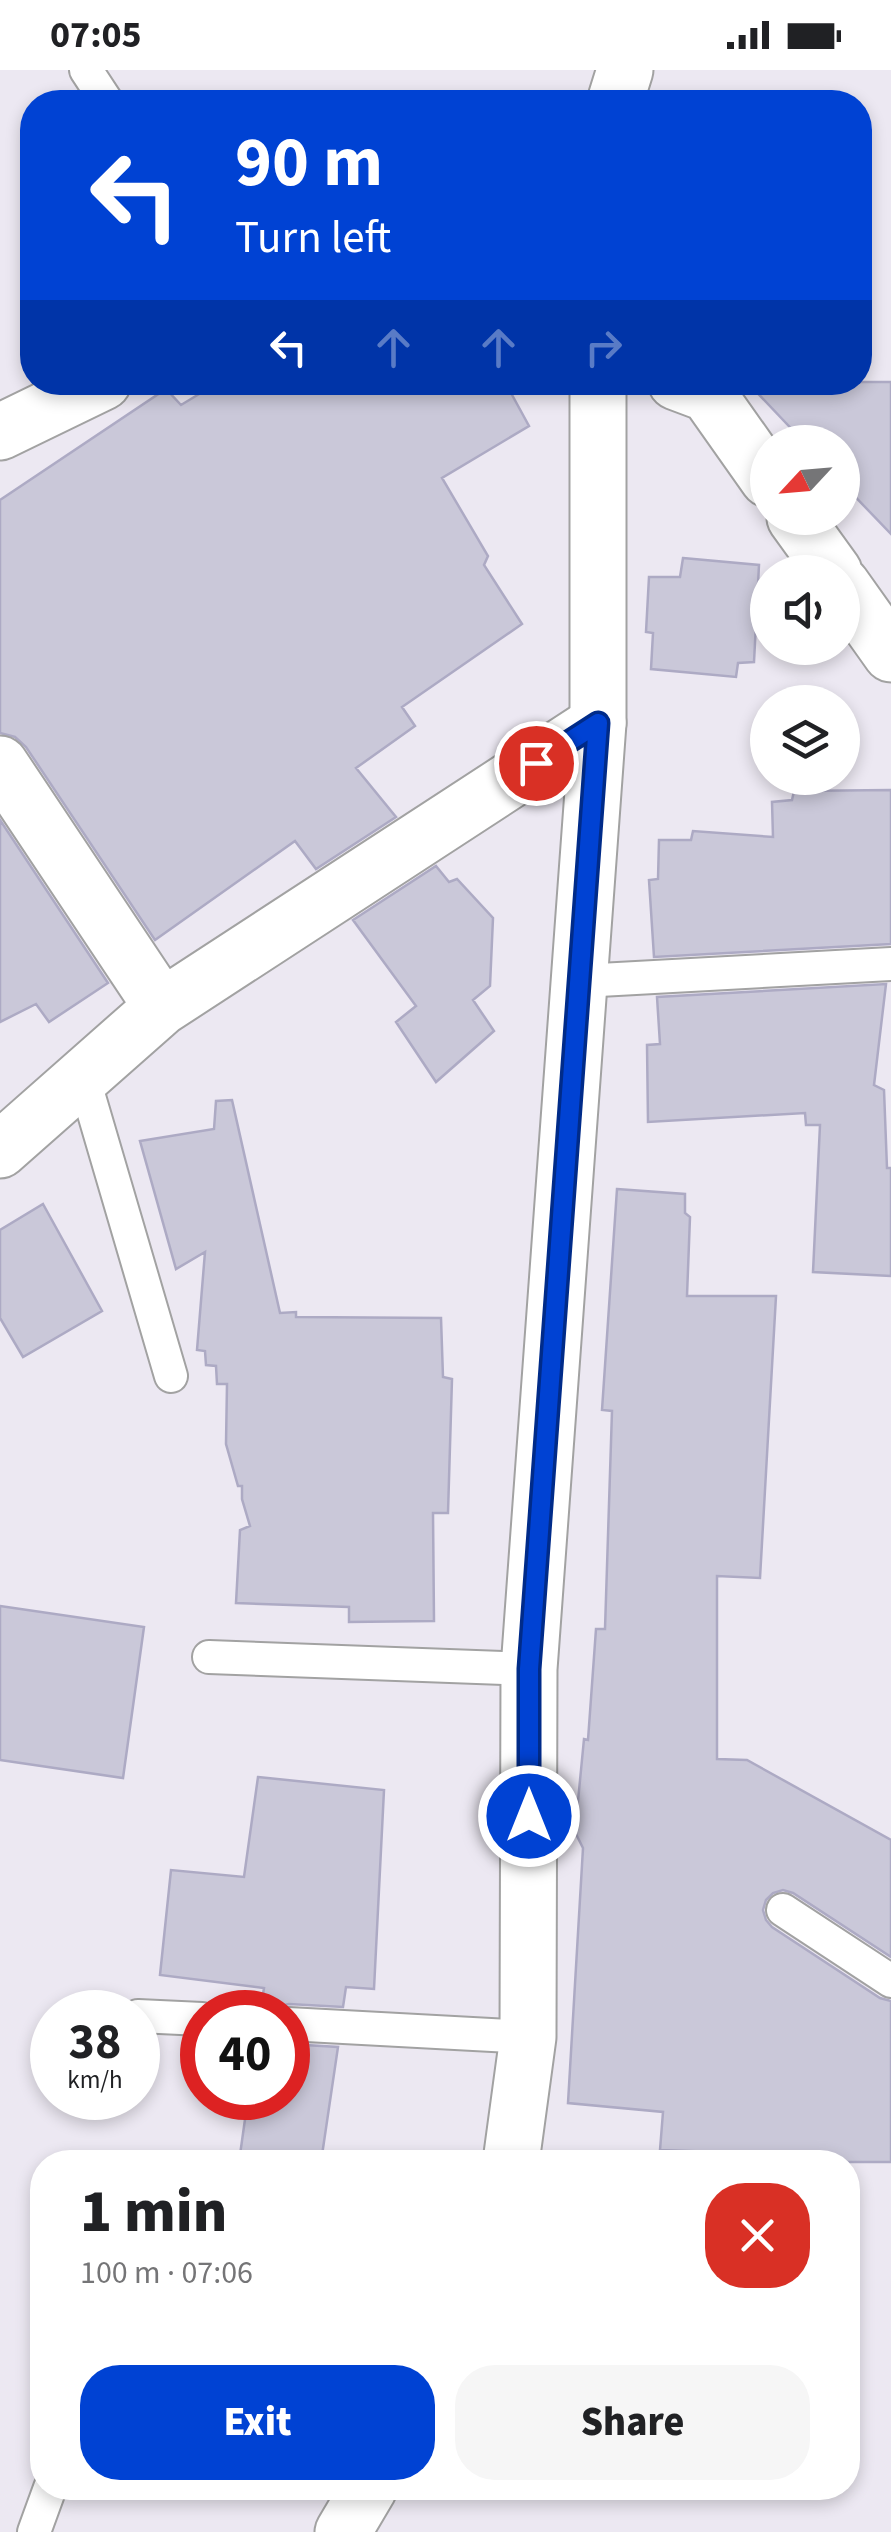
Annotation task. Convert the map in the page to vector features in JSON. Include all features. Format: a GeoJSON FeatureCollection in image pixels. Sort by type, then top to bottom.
{"type":"FeatureCollection","features":[{"type":"Feature","properties":{"kind":"street"},"geometry":{"type":"LineString","coordinates":[[3,425],[73,395]]}},
{"type":"Feature","properties":{"kind":"street"},"geometry":{"type":"LineString","coordinates":[[513,2150],[528,2037],[529,1669],[598,723],[598,395]]}},
{"type":"Feature","properties":{"kind":"street"},"geometry":{"type":"LineString","coordinates":[[709,395],[750,454]]}},
{"type":"Feature","properties":{"kind":"street"},"geometry":{"type":"LineString","coordinates":[[860,610],[891,654]]}},
{"type":"Feature","properties":{"kind":"street"},"geometry":{"type":"LineString","coordinates":[[10,1131],[83,1076],[162,1007],[598,723]]}},
{"type":"Feature","properties":{"kind":"street"},"geometry":{"type":"LineString","coordinates":[[0,764],[162,1007]]}},
{"type":"Feature","properties":{"kind":"street"},"geometry":{"type":"LineString","coordinates":[[344,2532],[362,2500]]}},
{"type":"Feature","properties":{"kind":"lane"},"geometry":{"type":"LineString","coordinates":[[580,981],[891,964]]}},
{"type":"Feature","properties":{"kind":"lane"},"geometry":{"type":"LineString","coordinates":[[83,1076],[172,1376]]}},
{"type":"Feature","properties":{"kind":"lane"},"geometry":{"type":"LineString","coordinates":[[210,1657],[529,1669]]}},
{"type":"Feature","properties":{"kind":"lane"},"geometry":{"type":"LineString","coordinates":[[783,1910],[891,1982]]}},
{"type":"Feature","properties":{"kind":"lane"},"geometry":{"type":"LineString","coordinates":[[310,2025],[528,2037]]}},
{"type":"Feature","properties":{"kind":"lane"},"geometry":{"type":"LineString","coordinates":[[34,2532],[46,2500]]}},
{"type":"Feature","properties":{"kind":"building"},"geometry":{"type":"Polygon","coordinates":[[[872,382],[891,382],[891,534],[860,502],[860,425],[788,425],[759,395],[872,395],[872,382]]]}},
{"type":"Feature","properties":{"kind":"building"},"geometry":{"type":"Polygon","coordinates":[[[157,395],[172,395],[181,405],[198,395],[512,395],[529,426],[442,478],[488,556],[484,565],[522,624],[402,707],[415,726],[356,768],[396,817],[316,869],[295,841],[155,940],[26,747],[15,737],[0,733],[0,500],[157,395]]]}},
{"type":"Feature","properties":{"kind":"building"},"geometry":{"type":"Polygon","coordinates":[[[683,558],[750,564],[750,662],[738,663],[736,677],[651,669],[653,633],[646,632],[649,577],[680,577],[683,558]]]}},
{"type":"Feature","properties":{"kind":"building"},"geometry":{"type":"Polygon","coordinates":[[[860,790],[891,790],[891,944],[654,957],[649,880],[658,879],[659,840],[691,840],[693,831],[773,837],[772,802],[792,800],[793,795],[860,795],[860,790]]]}},
{"type":"Feature","properties":{"kind":"building"},"geometry":{"type":"Polygon","coordinates":[[[0,820],[108,983],[49,1022],[36,1004],[0,1022],[0,820]]]}},
{"type":"Feature","properties":{"kind":"building"},"geometry":{"type":"Polygon","coordinates":[[[436,866],[449,882],[457,879],[493,918],[490,986],[473,1000],[494,1031],[436,1082],[396,1022],[416,1006],[353,920],[436,866]]]}},
{"type":"Feature","properties":{"kind":"building"},"geometry":{"type":"Polygon","coordinates":[[[886,984],[874,1085],[884,1090],[887,1168],[891,1168],[891,1276],[813,1272],[820,1125],[806,1125],[805,1113],[648,1122],[647,1045],[660,1044],[657,997],[886,984]]]}},
{"type":"Feature","properties":{"kind":"building"},"geometry":{"type":"Polygon","coordinates":[[[232,1100],[280,1313],[296,1312],[296,1317],[441,1318],[443,1377],[452,1379],[448,1513],[433,1513],[434,1621],[349,1622],[349,1607],[236,1603],[240,1530],[250,1526],[242,1486],[238,1486],[226,1444],[227,1384],[217,1384],[216,1366],[206,1365],[205,1351],[197,1350],[205,1252],[176,1269],[140,1141],[214,1129],[216,1101],[232,1100]]]}},
{"type":"Feature","properties":{"kind":"building"},"geometry":{"type":"Polygon","coordinates":[[[617,1189],[685,1194],[685,1213],[690,1217],[687,1296],[776,1296],[760,1578],[717,1576],[717,1759],[747,1760],[891,1840],[891,1957],[793,1893],[773,1893],[763,1910],[772,1927],[880,1998],[891,2001],[891,2162],[860,2162],[860,2150],[660,2150],[663,2112],[568,2103],[583,1848],[575,1832],[584,1739],[588,1740],[596,1629],[605,1629],[612,1411],[602,1410],[617,1189]]]}},
{"type":"Feature","properties":{"kind":"building"},"geometry":{"type":"Polygon","coordinates":[[[43,1204],[102,1311],[23,1357],[0,1318],[0,1230],[43,1204]]]}},
{"type":"Feature","properties":{"kind":"building"},"geometry":{"type":"Polygon","coordinates":[[[0,1606],[144,1627],[123,1778],[0,1760],[0,1606]]]}},
{"type":"Feature","properties":{"kind":"building"},"geometry":{"type":"Polygon","coordinates":[[[258,1777],[384,1790],[374,1989],[346,1987],[343,2007],[310,2005],[310,1990],[264,1990],[160,1975],[171,1870],[244,1877],[258,1777]]]}},
{"type":"Feature","properties":{"kind":"building"},"geometry":{"type":"Polygon","coordinates":[[[310,2045],[338,2047],[323,2150],[241,2150],[245,2120],[310,2120],[310,2045]]]}},
{"type":"Feature","properties":{"kind":"route"},"geometry":{"type":"LineString","coordinates":[[529,1816],[529,1669],[598,723],[536,763]]}}]}
